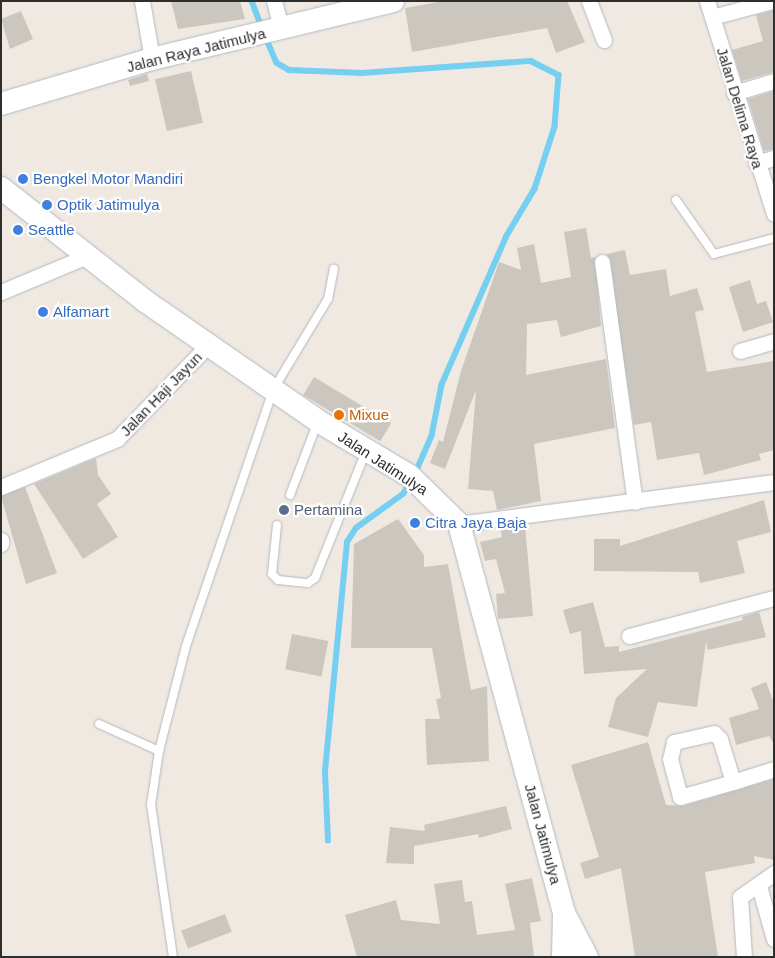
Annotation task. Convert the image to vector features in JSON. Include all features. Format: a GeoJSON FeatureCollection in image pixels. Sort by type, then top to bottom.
{"type":"FeatureCollection","features":[{"type":"Feature","properties":{"kind":"main road","name":"Jalan Raya Jatimulya"},"geometry":{"type":"LineString","coordinates":[[1,104],[152,59],[393,1]]}},
{"type":"Feature","properties":{"kind":"main road","name":"Jalan Jatimulya"},"geometry":{"type":"LineString","coordinates":[[1,188],[87,256],[208,345],[318,421],[410,476],[429,491],[459,524],[564,913],[587,957]]}},
{"type":"Feature","properties":{"kind":"main road","name":"Jalan Jatimulya"},"geometry":{"type":"LineString","coordinates":[[562,957],[564,913]]}},
{"type":"Feature","properties":{"kind":"street"},"geometry":{"type":"LineString","coordinates":[[142,1],[152,59]]}},
{"type":"Feature","properties":{"kind":"street"},"geometry":{"type":"LineString","coordinates":[[274,1],[278,29]]}},
{"type":"Feature","properties":{"kind":"street"},"geometry":{"type":"LineString","coordinates":[[589,1],[604,40]]}},
{"type":"Feature","properties":{"kind":"street","name":"Jalan Delima Raya"},"geometry":{"type":"LineString","coordinates":[[708,1],[734,93],[774,214]]}},
{"type":"Feature","properties":{"kind":"street"},"geometry":{"type":"LineString","coordinates":[[712,17],[772,1]]}},
{"type":"Feature","properties":{"kind":"street"},"geometry":{"type":"LineString","coordinates":[[734,93],[774,81]]}},
{"type":"Feature","properties":{"kind":"street"},"geometry":{"type":"LineString","coordinates":[[756,163],[774,158]]}},
{"type":"Feature","properties":{"kind":"street"},"geometry":{"type":"LineString","coordinates":[[1,292],[87,256]]}},
{"type":"Feature","properties":{"kind":"street"},"geometry":{"type":"LineString","coordinates":[[602,262],[635,502]]}},
{"type":"Feature","properties":{"kind":"street"},"geometry":{"type":"LineString","coordinates":[[740,350],[774,342]]}},
{"type":"Feature","properties":{"kind":"street","name":"Jalan Haji Jayun"},"geometry":{"type":"LineString","coordinates":[[1,487],[116,439],[208,345]]}},
{"type":"Feature","properties":{"kind":"street"},"geometry":{"type":"LineString","coordinates":[[459,524],[774,482]]}},
{"type":"Feature","properties":{"kind":"street"},"geometry":{"type":"LineString","coordinates":[[629,636],[774,598]]}},
{"type":"Feature","properties":{"kind":"street"},"geometry":{"type":"LineString","coordinates":[[733,782],[720,739],[714,732],[674,742],[670,759],[680,796],[733,782],[774,769]]}},
{"type":"Feature","properties":{"kind":"street"},"geometry":{"type":"LineString","coordinates":[[744,957],[740,897],[759,886],[774,874]]}},
{"type":"Feature","properties":{"kind":"street"},"geometry":{"type":"LineString","coordinates":[[759,886],[774,939]]}},
{"type":"Feature","properties":{"kind":"lane"},"geometry":{"type":"LineString","coordinates":[[676,200],[714,254],[774,238]]}},
{"type":"Feature","properties":{"kind":"lane"},"geometry":{"type":"LineString","coordinates":[[173,957],[169,946],[151,805],[160,751],[189,638],[273,390],[324,306],[334,269]]}},
{"type":"Feature","properties":{"kind":"lane"},"geometry":{"type":"LineString","coordinates":[[290,495],[318,421]]}},
{"type":"Feature","properties":{"kind":"lane"},"geometry":{"type":"LineString","coordinates":[[277,525],[272,574],[278,580],[308,583],[315,578],[367,450]]}},
{"type":"Feature","properties":{"kind":"lane"},"geometry":{"type":"LineString","coordinates":[[99,724],[160,751]]}},
{"type":"Feature","properties":{"kind":"building"},"geometry":{"type":"Polygon","coordinates":[[[171,1],[240,1],[245,19],[178,29],[171,1]]]}},
{"type":"Feature","properties":{"kind":"building"},"geometry":{"type":"Polygon","coordinates":[[[444,1],[567,1],[585,42],[556,53],[547,28],[412,52],[405,8],[444,1]]]}},
{"type":"Feature","properties":{"kind":"building"},"geometry":{"type":"Polygon","coordinates":[[[774,10],[774,72],[742,81],[732,50],[763,41],[756,15],[774,10]]]}},
{"type":"Feature","properties":{"kind":"building"},"geometry":{"type":"Polygon","coordinates":[[[21,11],[33,39],[10,49],[1,19],[21,11]]]}},
{"type":"Feature","properties":{"kind":"building"},"geometry":{"type":"Polygon","coordinates":[[[191,71],[203,123],[167,131],[155,79],[191,71]]]}},
{"type":"Feature","properties":{"kind":"building"},"geometry":{"type":"Polygon","coordinates":[[[147,74],[149,81],[130,86],[128,80],[147,74]]]}},
{"type":"Feature","properties":{"kind":"building"},"geometry":{"type":"Polygon","coordinates":[[[774,91],[774,149],[764,151],[748,99],[774,91]]]}},
{"type":"Feature","properties":{"kind":"building"},"geometry":{"type":"Polygon","coordinates":[[[586,228],[591,258],[595,257],[601,326],[561,337],[557,320],[527,324],[526,375],[606,359],[615,428],[534,444],[541,501],[497,510],[493,491],[468,489],[476,390],[445,469],[430,463],[439,440],[443,442],[461,371],[499,262],[521,270],[517,248],[534,244],[541,283],[571,277],[564,232],[586,228]]]}},
{"type":"Feature","properties":{"kind":"building"},"geometry":{"type":"Polygon","coordinates":[[[625,250],[630,275],[666,269],[670,296],[697,288],[704,310],[695,312],[707,372],[774,361],[774,450],[759,454],[761,460],[704,475],[699,453],[657,460],[651,422],[634,425],[607,254],[625,250]]]}},
{"type":"Feature","properties":{"kind":"building"},"geometry":{"type":"Polygon","coordinates":[[[750,280],[757,304],[766,301],[773,322],[743,332],[729,287],[750,280]]]}},
{"type":"Feature","properties":{"kind":"building"},"geometry":{"type":"Polygon","coordinates":[[[314,377],[391,423],[380,441],[303,395],[314,377]]]}},
{"type":"Feature","properties":{"kind":"building"},"geometry":{"type":"Polygon","coordinates":[[[96,458],[98,475],[111,494],[97,504],[118,537],[83,559],[34,484],[96,458]]]}},
{"type":"Feature","properties":{"kind":"building"},"geometry":{"type":"Polygon","coordinates":[[[25,487],[57,573],[26,584],[1,496],[25,487]]]}},
{"type":"Feature","properties":{"kind":"building"},"geometry":{"type":"Polygon","coordinates":[[[764,500],[771,532],[737,541],[745,573],[700,583],[698,572],[594,571],[594,539],[620,539],[620,546],[764,500]]]}},
{"type":"Feature","properties":{"kind":"building"},"geometry":{"type":"Polygon","coordinates":[[[398,519],[424,555],[424,567],[448,564],[471,690],[487,686],[489,761],[427,765],[425,719],[440,719],[436,699],[441,698],[432,648],[351,648],[354,544],[398,519]]]}},
{"type":"Feature","properties":{"kind":"building"},"geometry":{"type":"Polygon","coordinates":[[[525,525],[533,616],[498,619],[496,594],[505,593],[496,559],[485,561],[480,542],[502,537],[500,528],[525,525]]]}},
{"type":"Feature","properties":{"kind":"building"},"geometry":{"type":"Polygon","coordinates":[[[593,602],[605,647],[619,646],[619,652],[743,620],[742,617],[759,612],[766,637],[708,650],[706,642],[697,707],[658,702],[648,737],[608,727],[616,698],[647,669],[584,674],[581,631],[570,634],[563,610],[593,602]]]}},
{"type":"Feature","properties":{"kind":"building"},"geometry":{"type":"Polygon","coordinates":[[[292,634],[328,641],[321,676],[285,669],[292,634]]]}},
{"type":"Feature","properties":{"kind":"building"},"geometry":{"type":"Polygon","coordinates":[[[766,682],[774,703],[774,744],[769,736],[736,745],[729,718],[759,709],[751,688],[766,682]]]}},
{"type":"Feature","properties":{"kind":"building"},"geometry":{"type":"Polygon","coordinates":[[[648,742],[666,805],[683,806],[774,779],[774,860],[754,856],[755,863],[705,872],[718,957],[635,957],[621,868],[585,879],[580,863],[599,857],[571,765],[648,742]]]}},
{"type":"Feature","properties":{"kind":"building"},"geometry":{"type":"Polygon","coordinates":[[[506,806],[512,829],[479,838],[478,834],[414,846],[414,864],[386,863],[390,827],[425,831],[424,825],[506,806]]]}},
{"type":"Feature","properties":{"kind":"building"},"geometry":{"type":"Polygon","coordinates":[[[532,878],[541,921],[530,923],[534,957],[357,957],[345,915],[396,900],[401,920],[440,924],[434,884],[462,880],[465,902],[472,901],[477,935],[515,930],[505,884],[532,878]]]}},
{"type":"Feature","properties":{"kind":"building"},"geometry":{"type":"Polygon","coordinates":[[[225,914],[232,932],[188,949],[181,931],[225,914]]]}},
{"type":"Feature","properties":{"kind":"waterway"},"geometry":{"type":"LineString","coordinates":[[252,1],[262,27]]}},
{"type":"Feature","properties":{"kind":"waterway"},"geometry":{"type":"LineString","coordinates":[[265,35],[277,63],[289,70],[362,73],[531,61],[559,75],[555,127],[535,189],[507,236],[442,385],[432,436],[415,475]]}},
{"type":"Feature","properties":{"kind":"waterway"},"geometry":{"type":"LineString","coordinates":[[328,841],[325,771],[347,542],[356,528],[403,494],[410,483]]}},
{"type":"Feature","properties":{"kind":"place","name":"Bengkel Motor Mandiri"},"geometry":{"type":"Point","coordinates":[23,179]}},
{"type":"Feature","properties":{"kind":"place","name":"Optik Jatimulya"},"geometry":{"type":"Point","coordinates":[47,205]}},
{"type":"Feature","properties":{"kind":"place","name":"Seattle"},"geometry":{"type":"Point","coordinates":[18,230]}},
{"type":"Feature","properties":{"kind":"place","name":"Alfamart"},"geometry":{"type":"Point","coordinates":[43,312]}},
{"type":"Feature","properties":{"kind":"place","name":"Mixue"},"geometry":{"type":"Point","coordinates":[339,415]}},
{"type":"Feature","properties":{"kind":"place","name":"Pertamina"},"geometry":{"type":"Point","coordinates":[284,510]}},
{"type":"Feature","properties":{"kind":"place","name":"Citra Jaya Baja"},"geometry":{"type":"Point","coordinates":[415,523]}}]}
